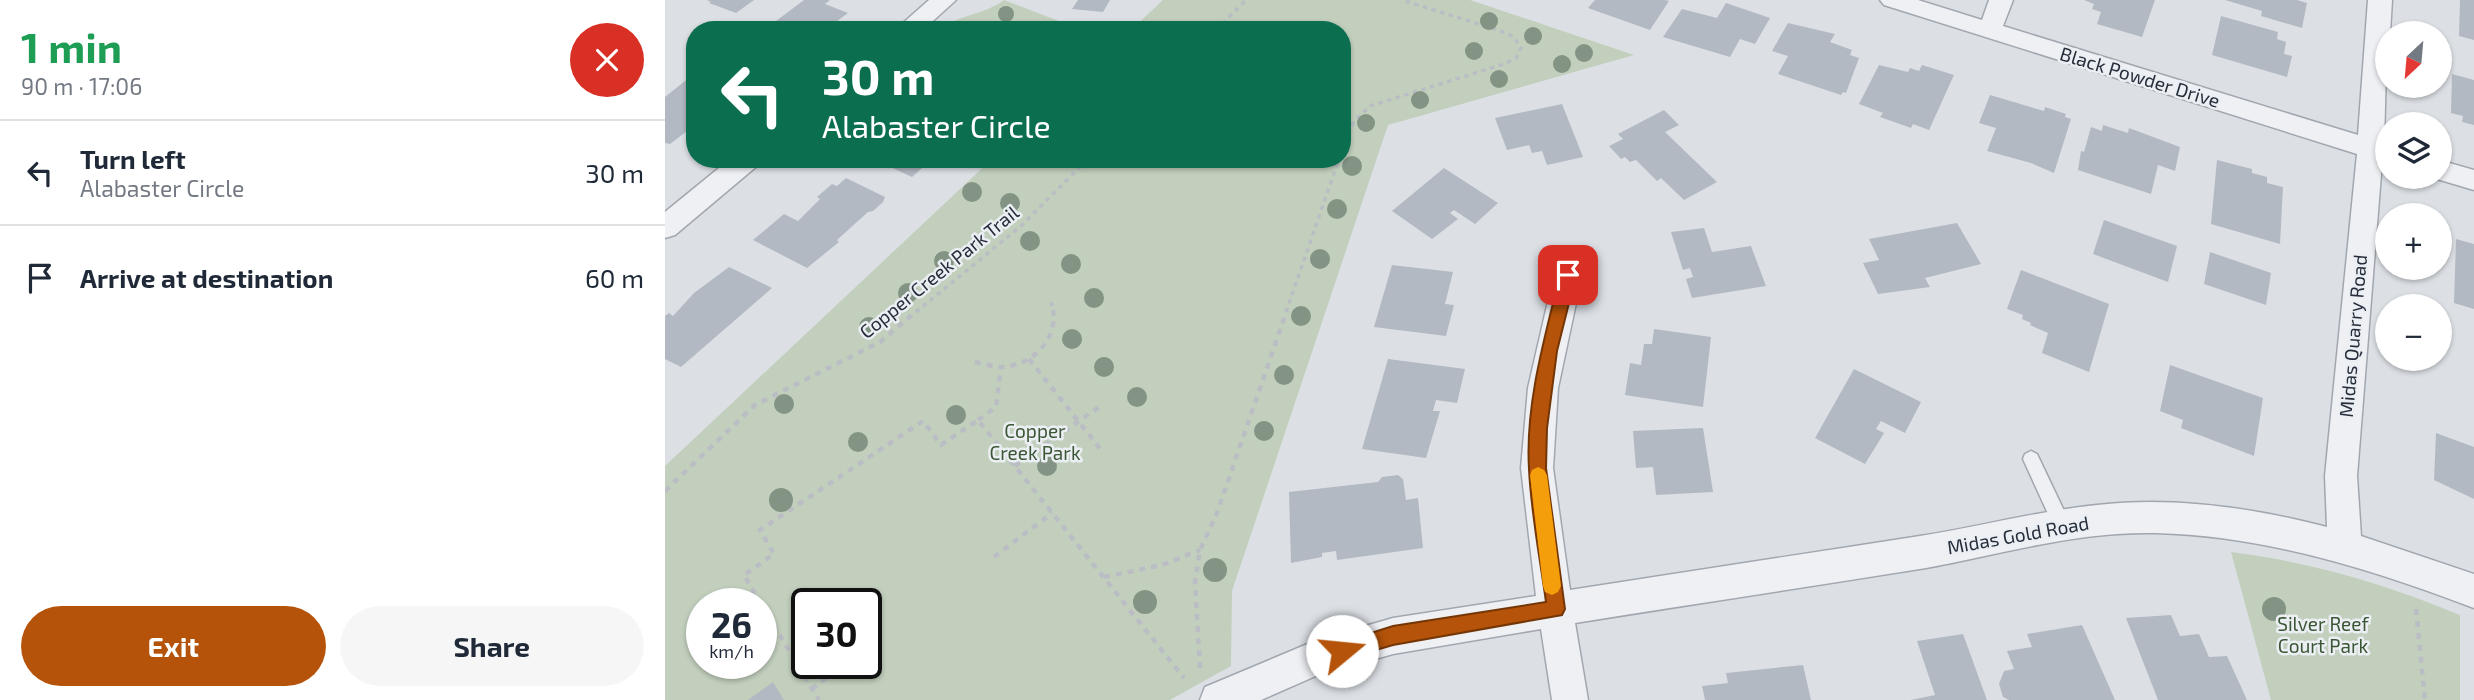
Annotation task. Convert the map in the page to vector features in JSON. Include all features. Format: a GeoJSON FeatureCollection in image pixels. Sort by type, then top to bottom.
{"type":"FeatureCollection","features":[{"type":"Feature","properties":{"kind":"street"},"geometry":{"type":"LineString","coordinates":[[918,21],[944,0]]}},
{"type":"Feature","properties":{"kind":"street","name":"Black Powder Drive"},"geometry":{"type":"LineString","coordinates":[[1892,0],[2375,151]]}},
{"type":"Feature","properties":{"kind":"street"},"geometry":{"type":"LineString","coordinates":[[1990,30],[2001,0]]}},
{"type":"Feature","properties":{"kind":"street","name":"Midas Quarry Road"},"geometry":{"type":"LineString","coordinates":[[2379,112],[2380,0]]}},
{"type":"Feature","properties":{"kind":"street"},"geometry":{"type":"LineString","coordinates":[[665,227],[737,168]]}},
{"type":"Feature","properties":{"kind":"street"},"geometry":{"type":"LineString","coordinates":[[2452,174],[2474,180]]}},
{"type":"Feature","properties":{"kind":"street","name":"Midas Quarry Road"},"geometry":{"type":"LineString","coordinates":[[2345,545],[2341,477],[2375,186]]}},
{"type":"Feature","properties":{"kind":"street"},"geometry":{"type":"LineString","coordinates":[[1568,275],[1549,351],[1537,468],[1570,700]]}},
{"type":"Feature","properties":{"kind":"street","name":"Midas Gold Road"},"geometry":{"type":"LineString","coordinates":[[1218,700],[1317,658],[1393,636],[1941,549],[2061,523],[2157,517],[2267,528],[2345,545],[2411,566],[2474,591]]}},
{"type":"Feature","properties":{"kind":"lane"},"geometry":{"type":"LineString","coordinates":[[2031,459],[2061,523]]}},
{"type":"Feature","properties":{"kind":"path"},"geometry":{"type":"LineString","coordinates":[[1225,21],[1246,0]]}},
{"type":"Feature","properties":{"kind":"path"},"geometry":{"type":"LineString","coordinates":[[1351,128],[1354,121],[1370,106],[1504,64],[1516,58],[1521,48],[1514,37],[1498,30],[1402,0]]}},
{"type":"Feature","properties":{"kind":"path","name":"Copper Creek Park Trail"},"geometry":{"type":"LineString","coordinates":[[665,491],[755,405],[880,342],[1021,226],[1078,168]]}},
{"type":"Feature","properties":{"kind":"path"},"geometry":{"type":"LineString","coordinates":[[1200,668],[1195,582],[1200,550],[1217,513],[1336,168]]}},
{"type":"Feature","properties":{"kind":"path"},"geometry":{"type":"LineString","coordinates":[[975,362],[1000,367],[1029,359],[1052,339],[1056,313],[1051,302]]}},
{"type":"Feature","properties":{"kind":"path"},"geometry":{"type":"LineString","coordinates":[[1029,359],[1102,451]]}},
{"type":"Feature","properties":{"kind":"path"},"geometry":{"type":"LineString","coordinates":[[752,588],[744,575],[774,554],[760,530],[923,421],[941,445],[978,420],[996,407],[1000,367]]}},
{"type":"Feature","properties":{"kind":"path"},"geometry":{"type":"LineString","coordinates":[[1014,466],[1099,407]]}},
{"type":"Feature","properties":{"kind":"path"},"geometry":{"type":"LineString","coordinates":[[978,420],[1184,678]]}},
{"type":"Feature","properties":{"kind":"path"},"geometry":{"type":"LineString","coordinates":[[995,557],[1052,513]]}},
{"type":"Feature","properties":{"kind":"path"},"geometry":{"type":"LineString","coordinates":[[1104,577],[1162,565],[1200,550]]}},
{"type":"Feature","properties":{"kind":"path"},"geometry":{"type":"LineString","coordinates":[[2416,609],[2425,700]]}},
{"type":"Feature","properties":{"kind":"path"},"geometry":{"type":"LineString","coordinates":[[777,631],[819,700]]}},
{"type":"Feature","properties":{"kind":"path"},"geometry":{"type":"LineString","coordinates":[[812,689],[825,679]]}},
{"type":"Feature","properties":{"kind":"green space"},"geometry":{"type":"Polygon","coordinates":[[[1004,0],[1059,21],[954,21],[1004,0]]]}},
{"type":"Feature","properties":{"kind":"green space","name":"Copper Creek Park"},"geometry":{"type":"Polygon","coordinates":[[[1163,0],[1470,0],[1634,55],[1388,125],[1232,591],[1231,666],[1170,700],[665,700],[665,466],[982,168],[1351,168],[1351,21],[1141,21],[1163,0]]]}},
{"type":"Feature","properties":{"kind":"green space","name":"Silver Reef Court Park"},"geometry":{"type":"Polygon","coordinates":[[[2231,552],[2319,568],[2404,593],[2460,615],[2460,700],[2271,700],[2231,552]]]}},
{"type":"Feature","properties":{"kind":"building"},"geometry":{"type":"Polygon","coordinates":[[[707,0],[754,0],[736,13],[707,0]]]}},
{"type":"Feature","properties":{"kind":"building"},"geometry":{"type":"Polygon","coordinates":[[[804,0],[830,0],[825,4],[848,13],[837,21],[776,21],[804,0]]]}},
{"type":"Feature","properties":{"kind":"building"},"geometry":{"type":"Polygon","coordinates":[[[1078,0],[1110,0],[1103,12],[1072,9],[1078,0]]]}},
{"type":"Feature","properties":{"kind":"building"},"geometry":{"type":"Polygon","coordinates":[[[1595,0],[1669,1],[1650,30],[1588,8],[1595,0]]]}},
{"type":"Feature","properties":{"kind":"building"},"geometry":{"type":"Polygon","coordinates":[[[2084,0],[2155,0],[2142,37],[2097,24],[2101,12],[2092,9],[2094,4],[2084,0]]]}},
{"type":"Feature","properties":{"kind":"building"},"geometry":{"type":"Polygon","coordinates":[[[2225,0],[2297,0],[2307,3],[2302,28],[2261,16],[2262,11],[2225,0]]]}},
{"type":"Feature","properties":{"kind":"building"},"geometry":{"type":"Polygon","coordinates":[[[2460,0],[2474,0],[2474,40],[2459,36],[2460,0]]]}},
{"type":"Feature","properties":{"kind":"building"},"geometry":{"type":"Polygon","coordinates":[[[1726,3],[1770,18],[1755,44],[1740,39],[1730,57],[1663,37],[1682,9],[1717,18],[1726,3]]]}},
{"type":"Feature","properties":{"kind":"building"},"geometry":{"type":"Polygon","coordinates":[[[2221,16],[2278,32],[2277,39],[2286,42],[2284,54],[2292,56],[2287,77],[2212,55],[2221,16]]]}},
{"type":"Feature","properties":{"kind":"building"},"geometry":{"type":"Polygon","coordinates":[[[1788,23],[1835,34],[1830,42],[1852,50],[1850,55],[1859,58],[1846,93],[1841,95],[1778,74],[1788,56],[1772,51],[1788,23]]]}},
{"type":"Feature","properties":{"kind":"building"},"geometry":{"type":"Polygon","coordinates":[[[1879,65],[1908,72],[1910,68],[1919,71],[1922,65],[1954,75],[1929,130],[1913,124],[1911,128],[1880,117],[1883,113],[1859,104],[1879,65]]]}},
{"type":"Feature","properties":{"kind":"building"},"geometry":{"type":"Polygon","coordinates":[[[2452,74],[2474,80],[2474,125],[2462,122],[2463,116],[2451,112],[2452,74]]]}},
{"type":"Feature","properties":{"kind":"building"},"geometry":{"type":"Polygon","coordinates":[[[686,80],[686,132],[670,144],[665,143],[665,97],[686,80]]]}},
{"type":"Feature","properties":{"kind":"building"},"geometry":{"type":"Polygon","coordinates":[[[1990,95],[2044,111],[2045,107],[2066,114],[2065,117],[2071,119],[2054,173],[2031,163],[1987,151],[1996,128],[1979,123],[1990,95]]]}},
{"type":"Feature","properties":{"kind":"building"},"geometry":{"type":"Polygon","coordinates":[[[1562,104],[1583,157],[1547,165],[1542,151],[1532,153],[1529,145],[1507,150],[1495,118],[1562,104]]]}},
{"type":"Feature","properties":{"kind":"building"},"geometry":{"type":"Polygon","coordinates":[[[1664,110],[1679,125],[1665,132],[1717,182],[1684,200],[1661,178],[1657,181],[1636,160],[1630,162],[1625,157],[1621,159],[1609,146],[1623,139],[1618,134],[1664,110]]]}},
{"type":"Feature","properties":{"kind":"building"},"geometry":{"type":"Polygon","coordinates":[[[2103,125],[2128,133],[2129,128],[2180,147],[2175,171],[2158,165],[2151,194],[2078,170],[2081,151],[2084,152],[2091,127],[2102,131],[2103,125]]]}},
{"type":"Feature","properties":{"kind":"building"},"geometry":{"type":"Polygon","coordinates":[[[2217,160],[2252,169],[2252,173],[2267,177],[2267,183],[2283,187],[2280,244],[2211,224],[2217,160]]]}},
{"type":"Feature","properties":{"kind":"building"},"geometry":{"type":"Polygon","coordinates":[[[892,168],[922,168],[912,177],[892,168]]]}},
{"type":"Feature","properties":{"kind":"building"},"geometry":{"type":"Polygon","coordinates":[[[1444,168],[1498,203],[1475,224],[1454,210],[1450,213],[1458,219],[1432,239],[1392,211],[1444,168]]]}},
{"type":"Feature","properties":{"kind":"building"},"geometry":{"type":"Polygon","coordinates":[[[846,178],[885,197],[883,202],[868,212],[837,240],[839,242],[807,268],[753,240],[784,214],[798,221],[820,199],[817,197],[832,184],[837,186],[846,178]]]}},
{"type":"Feature","properties":{"kind":"building"},"geometry":{"type":"Polygon","coordinates":[[[2104,220],[2177,246],[2168,282],[2093,254],[2104,220]]]}},
{"type":"Feature","properties":{"kind":"building"},"geometry":{"type":"Polygon","coordinates":[[[1957,223],[1981,264],[1925,278],[1930,287],[1878,294],[1863,263],[1879,260],[1869,239],[1957,223]]]}},
{"type":"Feature","properties":{"kind":"building"},"geometry":{"type":"Polygon","coordinates":[[[1704,228],[1712,252],[1751,246],[1766,286],[1692,298],[1686,279],[1693,277],[1690,268],[1683,270],[1671,232],[1704,228]]]}},
{"type":"Feature","properties":{"kind":"building"},"geometry":{"type":"Polygon","coordinates":[[[2456,239],[2474,244],[2474,309],[2454,303],[2456,239]]]}},
{"type":"Feature","properties":{"kind":"building"},"geometry":{"type":"Polygon","coordinates":[[[2210,252],[2271,273],[2266,305],[2204,284],[2210,252]]]}},
{"type":"Feature","properties":{"kind":"building"},"geometry":{"type":"Polygon","coordinates":[[[1392,265],[1453,272],[1445,304],[1454,305],[1446,336],[1374,327],[1392,265]]]}},
{"type":"Feature","properties":{"kind":"building"},"geometry":{"type":"Polygon","coordinates":[[[729,267],[772,288],[681,367],[665,359],[665,316],[669,313],[673,316],[694,293],[729,267]]]}},
{"type":"Feature","properties":{"kind":"building"},"geometry":{"type":"Polygon","coordinates":[[[2021,270],[2109,304],[2089,372],[2042,353],[2048,333],[2030,325],[2031,323],[2022,319],[2023,315],[2007,309],[2021,270]]]}},
{"type":"Feature","properties":{"kind":"building"},"geometry":{"type":"Polygon","coordinates":[[[1654,329],[1711,337],[1703,407],[1625,395],[1630,363],[1641,365],[1644,344],[1652,344],[1654,329]]]}},
{"type":"Feature","properties":{"kind":"building"},"geometry":{"type":"Polygon","coordinates":[[[1388,359],[1465,369],[1457,403],[1436,400],[1433,411],[1440,411],[1426,458],[1362,449],[1388,359]]]}},
{"type":"Feature","properties":{"kind":"building"},"geometry":{"type":"Polygon","coordinates":[[[2170,365],[2263,398],[2254,456],[2181,428],[2183,420],[2160,411],[2170,365]]]}},
{"type":"Feature","properties":{"kind":"building"},"geometry":{"type":"Polygon","coordinates":[[[1854,369],[1921,402],[1905,433],[1881,421],[1876,429],[1884,433],[1865,464],[1815,438],[1854,369]]]}},
{"type":"Feature","properties":{"kind":"building"},"geometry":{"type":"Polygon","coordinates":[[[1703,428],[1713,492],[1656,495],[1653,467],[1636,468],[1633,431],[1703,428]]]}},
{"type":"Feature","properties":{"kind":"building"},"geometry":{"type":"Polygon","coordinates":[[[2436,433],[2474,447],[2474,499],[2434,480],[2436,433]]]}},
{"type":"Feature","properties":{"kind":"building"},"geometry":{"type":"Polygon","coordinates":[[[1398,475],[1403,479],[1406,500],[1418,498],[1423,548],[1337,560],[1336,551],[1322,553],[1322,557],[1291,563],[1289,492],[1378,482],[1382,477],[1398,475]]]}},
{"type":"Feature","properties":{"kind":"building"},"geometry":{"type":"Polygon","coordinates":[[[2171,615],[2180,636],[2199,634],[2209,657],[2227,656],[2247,700],[2158,700],[2126,618],[2171,615]]]}},
{"type":"Feature","properties":{"kind":"building"},"geometry":{"type":"Polygon","coordinates":[[[2082,625],[2115,700],[2009,700],[2003,697],[1999,684],[2004,671],[2014,669],[2007,651],[2032,647],[2027,634],[2082,625]]]}},
{"type":"Feature","properties":{"kind":"building"},"geometry":{"type":"Polygon","coordinates":[[[1963,634],[1987,700],[1911,700],[1935,695],[1917,641],[1963,634]]]}},
{"type":"Feature","properties":{"kind":"building"},"geometry":{"type":"Polygon","coordinates":[[[1803,665],[1811,700],[1705,700],[1702,686],[1728,683],[1726,673],[1803,665]]]}},
{"type":"Feature","properties":{"kind":"building"},"geometry":{"type":"Polygon","coordinates":[[[773,682],[784,700],[748,700],[773,682]]]}},
{"type":"Feature","properties":{"kind":"slow traffic"},"geometry":{"type":"LineString","coordinates":[[1538,475],[1552,586]]}},
{"type":"Feature","properties":{"kind":"route"},"geometry":{"type":"LineString","coordinates":[[1342,651],[1393,636],[1556,609],[1537,468],[1543,388],[1549,351],[1568,275]]}}]}
